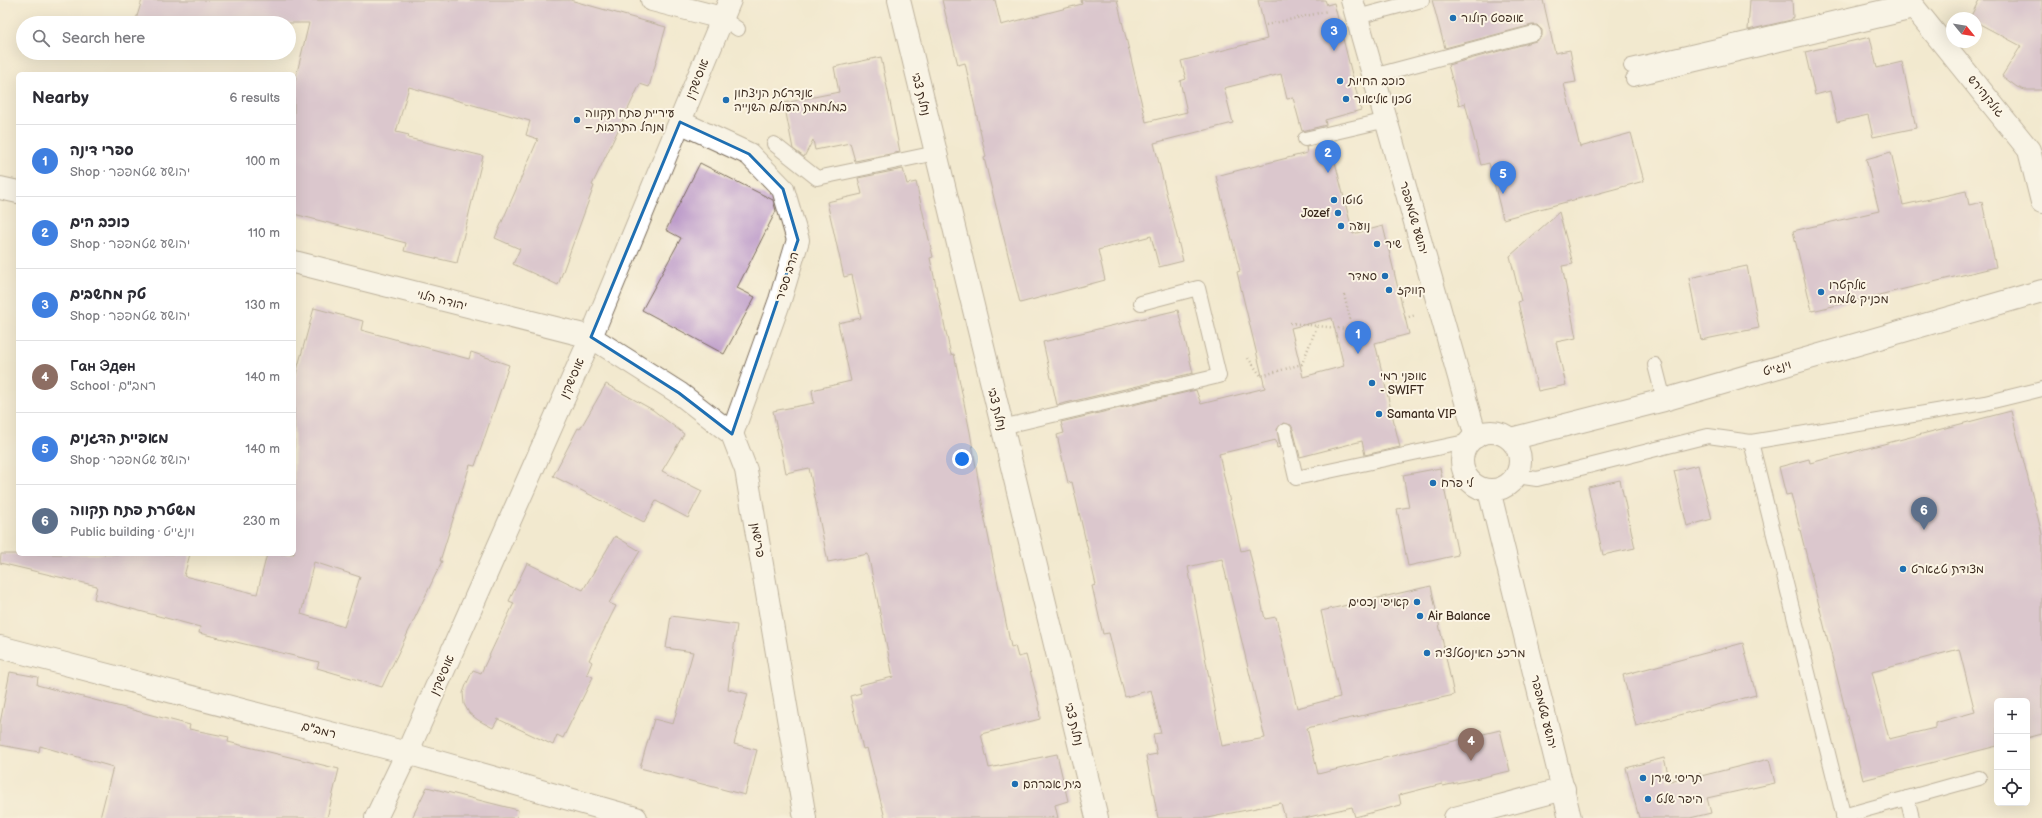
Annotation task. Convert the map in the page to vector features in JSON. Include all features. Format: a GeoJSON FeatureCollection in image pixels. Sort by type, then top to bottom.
{"type":"FeatureCollection","features":[{"type":"Feature","properties":{"kind":"street"},"geometry":{"type":"LineString","coordinates":[[652,0],[730,16]]}},
{"type":"Feature","properties":{"kind":"street","name":"נחלת צבי"},"geometry":{"type":"LineString","coordinates":[[899,0],[1097,818]]}},
{"type":"Feature","properties":{"kind":"street","name":"גולדנהירש"},"geometry":{"type":"LineString","coordinates":[[1912,4],[2035,149],[2042,202]]}},
{"type":"Feature","properties":{"kind":"street","name":"יהושע שטמפפר"},"geometry":{"type":"LineString","coordinates":[[1354,7],[1387,120],[1472,439]]}},
{"type":"Feature","properties":{"kind":"street","name":"אוסישקין"},"geometry":{"type":"LineString","coordinates":[[376,818],[407,753],[591,337],[680,122],[730,16]]}},
{"type":"Feature","properties":{"kind":"street","name":"הרב ספיר"},"geometry":{"type":"LineString","coordinates":[[680,122],[750,154],[783,190],[798,240],[780,300],[732,434]]}},
{"type":"Feature","properties":{"kind":"street"},"geometry":{"type":"LineString","coordinates":[[0,188],[16,192]]}},
{"type":"Feature","properties":{"kind":"street","name":"יהודה הלוי"},"geometry":{"type":"LineString","coordinates":[[296,263],[591,337]]}},
{"type":"Feature","properties":{"kind":"street","name":"וינגייט"},"geometry":{"type":"LineString","coordinates":[[1511,439],[1664,400],[2042,291]]}},
{"type":"Feature","properties":{"kind":"street"},"geometry":{"type":"LineString","coordinates":[[591,337],[679,393],[732,434]]}},
{"type":"Feature","properties":{"kind":"street"},"geometry":{"type":"LineString","coordinates":[[1485,432],[1494,432],[1503,434],[1511,439],[1517,447],[1520,457],[1520,467],[1517,476],[1510,484],[1501,489],[1489,490],[1473,484],[1466,476],[1463,466],[1465,449],[1472,439],[1485,432]]}},
{"type":"Feature","properties":{"kind":"street","name":"פרישמן"},"geometry":{"type":"LineString","coordinates":[[732,434],[746,470],[804,809]]}},
{"type":"Feature","properties":{"kind":"street","name":"יהושע שטמפפר"},"geometry":{"type":"LineString","coordinates":[[1489,490],[1570,818]]}},
{"type":"Feature","properties":{"kind":"street","name":"רמב\"ם"},"geometry":{"type":"LineString","coordinates":[[0,647],[407,753],[636,818]]}},
{"type":"Feature","properties":{"kind":"street"},"geometry":{"type":"LineString","coordinates":[[1455,818],[1564,789]]}},
{"type":"Feature","properties":{"kind":"street"},"geometry":{"type":"LineString","coordinates":[[789,818],[804,809]]}},
{"type":"Feature","properties":{"kind":"lane"},"geometry":{"type":"LineString","coordinates":[[1354,7],[1422,0]]}},
{"type":"Feature","properties":{"kind":"lane"},"geometry":{"type":"LineString","coordinates":[[1632,73],[1912,4]]}},
{"type":"Feature","properties":{"kind":"lane"},"geometry":{"type":"LineString","coordinates":[[1373,76],[1534,34]]}},
{"type":"Feature","properties":{"kind":"lane"},"geometry":{"type":"LineString","coordinates":[[1305,139],[1387,120]]}},
{"type":"Feature","properties":{"kind":"lane"},"geometry":{"type":"LineString","coordinates":[[774,144],[817,178],[936,153]]}},
{"type":"Feature","properties":{"kind":"lane"},"geometry":{"type":"LineString","coordinates":[[1002,427],[1219,376],[1198,288],[1141,303]]}},
{"type":"Feature","properties":{"kind":"lane"},"geometry":{"type":"LineString","coordinates":[[1654,365],[1664,400]]}},
{"type":"Feature","properties":{"kind":"lane"},"geometry":{"type":"LineString","coordinates":[[1517,476],[1537,479],[1708,436],[1751,442],[1985,403],[2042,389]]}},
{"type":"Feature","properties":{"kind":"lane"},"geometry":{"type":"LineString","coordinates":[[1286,431],[1296,478],[1472,439]]}},
{"type":"Feature","properties":{"kind":"lane"},"geometry":{"type":"LineString","coordinates":[[1751,442],[1843,817],[1979,778]]}},
{"type":"Feature","properties":{"kind":"lane"},"geometry":{"type":"LineString","coordinates":[[1907,798],[1912,818]]}},
{"type":"Feature","properties":{"kind":"path"},"geometry":{"type":"LineString","coordinates":[[1266,26],[1354,7]]}},
{"type":"Feature","properties":{"kind":"path"},"geometry":{"type":"LineString","coordinates":[[1290,323],[1354,330],[1344,296]]}},
{"type":"Feature","properties":{"kind":"path"},"geometry":{"type":"LineString","coordinates":[[1248,358],[1261,376],[1302,364],[1317,326]]}},
{"type":"Feature","properties":{"kind":"highlighted area"},"geometry":{"type":"Polygon","coordinates":[[[680,122],[749,154],[783,189],[798,240],[732,434],[679,393],[591,337],[680,122]]]}},
{"type":"Feature","properties":{"kind":"building"},"geometry":{"type":"Polygon","coordinates":[[[142,0],[570,0],[666,27],[649,87],[640,84],[592,185],[594,186],[558,285],[513,264],[520,249],[495,238],[538,139],[526,135],[530,121],[409,87],[396,132],[409,135],[408,138],[483,156],[457,263],[404,251],[406,243],[296,215],[296,77],[309,23],[296,23],[296,16],[137,16],[142,0]]]}},
{"type":"Feature","properties":{"kind":"building"},"geometry":{"type":"Polygon","coordinates":[[[942,0],[995,0],[1001,25],[1082,4],[1081,0],[1117,0],[1146,122],[1187,112],[1180,81],[1186,79],[1181,61],[1267,39],[1258,0],[1325,0],[1327,5],[1334,3],[1361,110],[1325,120],[1326,125],[1302,131],[1293,98],[1287,99],[1281,74],[1224,88],[1233,123],[1154,143],[1183,261],[1159,267],[1151,236],[1098,250],[1105,280],[1020,303],[984,158],[986,157],[965,63],[958,65],[942,0]]]}},
{"type":"Feature","properties":{"kind":"building"},"geometry":{"type":"Polygon","coordinates":[[[1432,0],[1543,0],[1555,53],[1570,50],[1576,82],[1564,84],[1580,147],[1631,133],[1644,181],[1503,219],[1489,163],[1481,165],[1465,103],[1459,105],[1448,65],[1536,41],[1542,36],[1542,30],[1537,25],[1532,25],[1445,48],[1432,0]]]}},
{"type":"Feature","properties":{"kind":"building"},"geometry":{"type":"Polygon","coordinates":[[[1750,0],[1792,0],[1793,17],[1791,20],[1748,30],[1750,0]]]}},
{"type":"Feature","properties":{"kind":"building"},"geometry":{"type":"Polygon","coordinates":[[[1979,0],[2042,0],[2042,90],[2025,90],[2017,87],[2002,76],[2021,46],[1982,25],[1982,12],[1973,12],[1979,0]]]}},
{"type":"Feature","properties":{"kind":"building"},"geometry":{"type":"Polygon","coordinates":[[[1870,37],[1877,68],[1902,62],[1916,128],[1873,137],[1868,115],[1837,122],[1830,91],[1815,95],[1805,52],[1870,37]]]}},
{"type":"Feature","properties":{"kind":"building"},"geometry":{"type":"Polygon","coordinates":[[[881,57],[900,152],[855,161],[850,143],[815,150],[813,140],[804,157],[793,149],[784,103],[839,92],[834,67],[881,57]]]}},
{"type":"Feature","properties":{"kind":"building"},"geometry":{"type":"Polygon","coordinates":[[[1330,142],[1353,234],[1383,226],[1409,334],[1375,343],[1400,447],[1365,455],[1362,441],[1300,457],[1291,425],[1283,423],[1277,429],[1280,447],[1277,448],[1276,440],[1219,454],[1241,551],[1249,549],[1265,619],[1276,617],[1297,708],[1340,697],[1321,611],[1431,586],[1454,695],[1307,728],[1318,774],[1500,730],[1510,771],[1443,786],[1442,784],[1399,795],[1401,805],[1355,817],[1352,807],[1305,818],[1285,818],[1281,803],[1207,818],[1158,818],[1146,756],[1157,754],[1153,734],[1161,733],[1151,690],[1125,697],[1109,633],[1103,634],[1092,586],[1096,585],[1072,482],[1068,483],[1057,435],[1064,433],[1061,422],[1196,390],[1201,404],[1265,388],[1237,272],[1240,271],[1216,176],[1307,153],[1306,147],[1330,142]],[[1332,318],[1291,328],[1303,377],[1344,366],[1332,318]],[[1222,559],[1188,567],[1222,746],[1265,738],[1222,559]]]}},
{"type":"Feature","properties":{"kind":"building"},"geometry":{"type":"Polygon","coordinates":[[[1891,152],[1903,205],[1966,191],[1969,205],[1982,202],[1996,267],[1812,311],[1793,231],[1879,211],[1866,159],[1891,152]]]}},
{"type":"Feature","properties":{"kind":"building"},"geometry":{"type":"Polygon","coordinates":[[[700,163],[773,200],[776,211],[737,288],[755,297],[724,354],[642,310],[681,238],[666,230],[700,163]]]}},
{"type":"Feature","properties":{"kind":"building"},"geometry":{"type":"Polygon","coordinates":[[[903,169],[907,184],[916,182],[933,257],[930,258],[951,355],[954,354],[970,432],[985,520],[1011,647],[1015,646],[1018,657],[1026,655],[1039,705],[1040,719],[981,734],[989,768],[1057,754],[1068,801],[1055,805],[1058,818],[885,818],[867,748],[863,749],[850,696],[861,693],[859,685],[893,677],[868,554],[828,562],[809,468],[786,473],[773,411],[814,403],[812,390],[851,381],[838,323],[861,318],[852,275],[844,277],[827,202],[862,194],[858,178],[903,169]]]}},
{"type":"Feature","properties":{"kind":"building"},"geometry":{"type":"Polygon","coordinates":[[[1559,212],[1573,264],[1562,266],[1576,338],[1556,342],[1566,385],[1538,391],[1518,302],[1521,301],[1510,256],[1559,212]]]}},
{"type":"Feature","properties":{"kind":"building"},"geometry":{"type":"Polygon","coordinates":[[[1747,266],[1759,328],[1701,340],[1689,278],[1747,266]]]}},
{"type":"Feature","properties":{"kind":"building"},"geometry":{"type":"Polygon","coordinates":[[[314,308],[363,321],[361,330],[469,359],[471,352],[509,365],[475,466],[470,465],[440,561],[442,561],[382,687],[317,668],[319,662],[199,633],[200,627],[94,599],[97,586],[0,563],[1,554],[16,554],[16,556],[189,556],[184,576],[257,594],[266,556],[296,556],[296,374],[314,308]],[[314,562],[301,614],[344,627],[360,577],[314,562]]]}},
{"type":"Feature","properties":{"kind":"building"},"geometry":{"type":"Polygon","coordinates":[[[1178,310],[1193,373],[1057,405],[1043,342],[1178,310]]]}},
{"type":"Feature","properties":{"kind":"building"},"geometry":{"type":"Polygon","coordinates":[[[606,384],[653,410],[684,434],[662,471],[702,491],[688,518],[656,501],[644,522],[553,476],[578,428],[580,429],[606,384]]]}},
{"type":"Feature","properties":{"kind":"building","name":"מצודת טגארט"},"geometry":{"type":"Polygon","coordinates":[[[2011,411],[2042,534],[2042,734],[2030,737],[2030,698],[1994,698],[1994,747],[1863,780],[1791,494],[1786,495],[1779,467],[1809,459],[1810,463],[2011,411]],[[1959,649],[1872,672],[1889,739],[1935,728],[1935,723],[1975,712],[1959,649]]]}},
{"type":"Feature","properties":{"kind":"building"},"geometry":{"type":"Polygon","coordinates":[[[1698,465],[1712,519],[1687,526],[1674,471],[1698,465]]]}},
{"type":"Feature","properties":{"kind":"building"},"geometry":{"type":"Polygon","coordinates":[[[1440,468],[1458,555],[1408,566],[1397,509],[1409,507],[1403,475],[1440,468]]]}},
{"type":"Feature","properties":{"kind":"building"},"geometry":{"type":"Polygon","coordinates":[[[1620,480],[1635,548],[1603,555],[1588,487],[1620,480]]]}},
{"type":"Feature","properties":{"kind":"building"},"geometry":{"type":"Polygon","coordinates":[[[615,536],[640,551],[609,603],[616,606],[589,660],[592,662],[587,674],[593,677],[563,738],[557,735],[553,745],[498,719],[493,728],[469,713],[464,704],[463,693],[466,685],[473,670],[481,673],[514,603],[509,601],[527,563],[583,590],[615,536]]]}},
{"type":"Feature","properties":{"kind":"building"},"geometry":{"type":"Polygon","coordinates":[[[671,616],[737,625],[728,689],[748,694],[734,744],[757,750],[745,795],[640,768],[654,719],[673,724],[693,652],[666,648],[671,616]]]}},
{"type":"Feature","properties":{"kind":"building"},"geometry":{"type":"Polygon","coordinates":[[[1743,643],[1756,695],[1636,726],[1623,675],[1743,643]]]}},
{"type":"Feature","properties":{"kind":"building"},"geometry":{"type":"Polygon","coordinates":[[[10,672],[38,677],[37,685],[190,725],[189,729],[229,737],[228,742],[339,769],[327,818],[100,818],[113,767],[40,746],[39,752],[0,745],[0,723],[10,672]]]}},
{"type":"Feature","properties":{"kind":"building"},"geometry":{"type":"Polygon","coordinates":[[[1664,758],[1670,781],[1700,773],[1701,776],[1769,759],[1775,783],[1707,798],[1711,813],[1690,818],[1639,818],[1626,768],[1664,758]]]}},
{"type":"Feature","properties":{"kind":"building"},"geometry":{"type":"Polygon","coordinates":[[[427,787],[518,810],[517,818],[412,818],[427,787]]]}},
{"type":"Feature","properties":{"kind":"place","name":"אופסט קולור"},"geometry":{"type":"Point","coordinates":[1453,18]}},
{"type":"Feature","properties":{"kind":"place","name":"טק מחשבים"},"geometry":{"type":"Point","coordinates":[1334,51]}},
{"type":"Feature","properties":{"kind":"place","name":"כוכב החיות"},"geometry":{"type":"Point","coordinates":[1340,81]}},
{"type":"Feature","properties":{"kind":"place","name":"טכנו אליאור"},"geometry":{"type":"Point","coordinates":[1346,99]}},
{"type":"Feature","properties":{"kind":"place","name":"אנדרטת הניצחון במלחמת העולם השנייה"},"geometry":{"type":"Point","coordinates":[726,100]}},
{"type":"Feature","properties":{"kind":"place","name":"עיריית פתח תקווה – מנהל התרבות"},"geometry":{"type":"Point","coordinates":[577,120]}},
{"type":"Feature","properties":{"kind":"place","name":"כוכב הים"},"geometry":{"type":"Point","coordinates":[1328,173]}},
{"type":"Feature","properties":{"kind":"place","name":"מאפיית הדגנים"},"geometry":{"type":"Point","coordinates":[1503,194]}},
{"type":"Feature","properties":{"kind":"place","name":"טוטו"},"geometry":{"type":"Point","coordinates":[1334,200]}},
{"type":"Feature","properties":{"kind":"place","name":"Jozef"},"geometry":{"type":"Point","coordinates":[1338,213]}},
{"type":"Feature","properties":{"kind":"place","name":"נועה"},"geometry":{"type":"Point","coordinates":[1341,226]}},
{"type":"Feature","properties":{"kind":"place","name":"שיר"},"geometry":{"type":"Point","coordinates":[1377,244]}},
{"type":"Feature","properties":{"kind":"place","name":"סמדר"},"geometry":{"type":"Point","coordinates":[1385,276]}},
{"type":"Feature","properties":{"kind":"place","name":"קווקז"},"geometry":{"type":"Point","coordinates":[1389,290]}},
{"type":"Feature","properties":{"kind":"place","name":"אלקטרו מכניק שלמה"},"geometry":{"type":"Point","coordinates":[1821,292]}},
{"type":"Feature","properties":{"kind":"place","name":"ספרי דינה"},"geometry":{"type":"Point","coordinates":[1358,354]}},
{"type":"Feature","properties":{"kind":"place","name":"אופני רמי - SWIFT"},"geometry":{"type":"Point","coordinates":[1372,383]}},
{"type":"Feature","properties":{"kind":"place","name":"Samanta VIP"},"geometry":{"type":"Point","coordinates":[1379,414]}},
{"type":"Feature","properties":{"kind":"place","name":"לי פרח"},"geometry":{"type":"Point","coordinates":[1433,483]}},
{"type":"Feature","properties":{"kind":"place","name":"משטרת פתח תקווה"},"geometry":{"type":"Point","coordinates":[1924,530]}},
{"type":"Feature","properties":{"kind":"place","name":"מצודת טגארט"},"geometry":{"type":"Point","coordinates":[1903,569]}},
{"type":"Feature","properties":{"kind":"place","name":"קאיפי נכסים"},"geometry":{"type":"Point","coordinates":[1417,602]}},
{"type":"Feature","properties":{"kind":"place","name":"Air Balance"},"geometry":{"type":"Point","coordinates":[1420,616]}},
{"type":"Feature","properties":{"kind":"place","name":"מרכז האינסטלציה"},"geometry":{"type":"Point","coordinates":[1427,653]}},
{"type":"Feature","properties":{"kind":"place","name":"Ган Эден"},"geometry":{"type":"Point","coordinates":[1471,761]}},
{"type":"Feature","properties":{"kind":"place","name":"תריסי שירן"},"geometry":{"type":"Point","coordinates":[1643,778]}},
{"type":"Feature","properties":{"kind":"place","name":"בית אברהם"},"geometry":{"type":"Point","coordinates":[1015,784]}},
{"type":"Feature","properties":{"kind":"place","name":"היפר שלט"},"geometry":{"type":"Point","coordinates":[1648,799]}}]}
